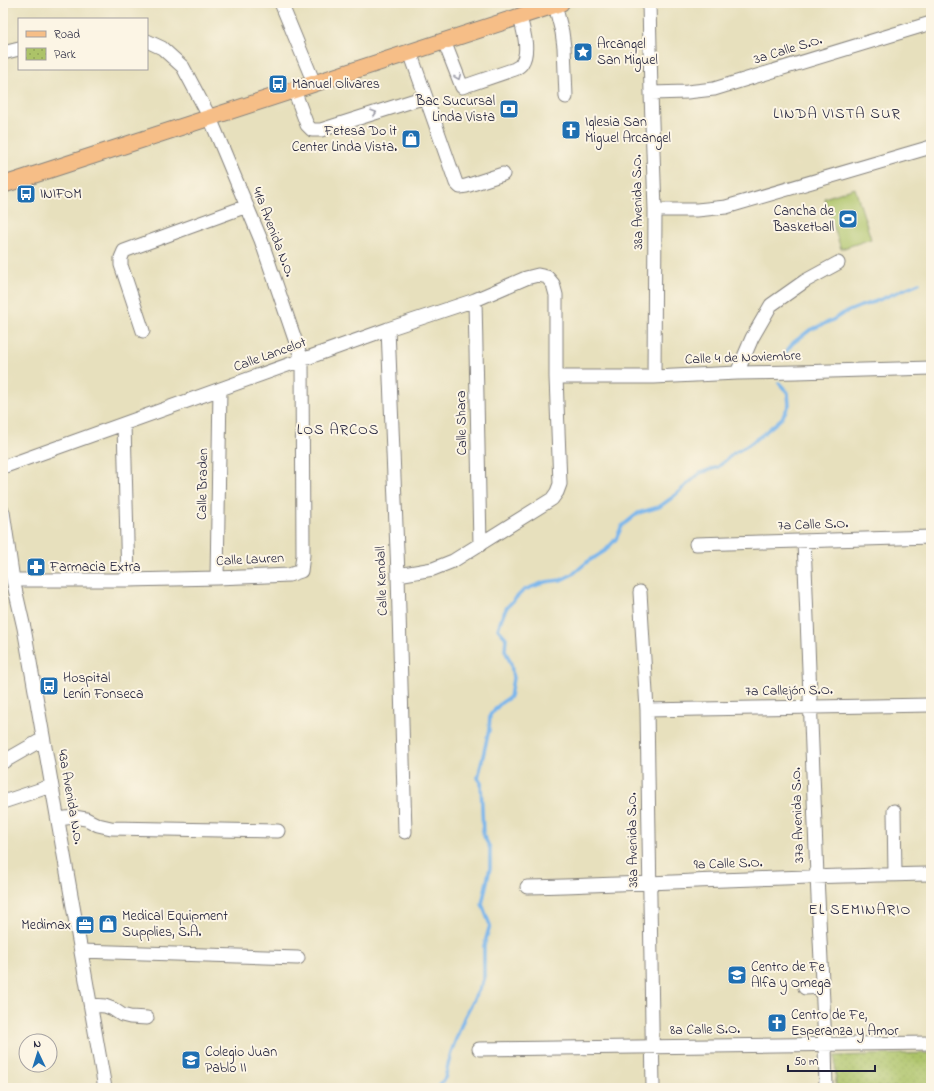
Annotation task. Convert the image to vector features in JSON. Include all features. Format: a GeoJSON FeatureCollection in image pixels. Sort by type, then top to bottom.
{"type":"FeatureCollection","features":[{"type":"Feature","properties":{"kind":"main road"},"geometry":{"type":"LineString","coordinates":[[3,185],[558,4]]}},
{"type":"Feature","properties":{"kind":"street"},"geometry":{"type":"LineString","coordinates":[[281,3],[314,83]]}},
{"type":"Feature","properties":{"kind":"street","name":"38a Avenida S.O."},"geometry":{"type":"LineString","coordinates":[[649,3],[655,210],[654,376]]}},
{"type":"Feature","properties":{"kind":"street"},"geometry":{"type":"LineString","coordinates":[[558,4],[564,47],[566,97]]}},
{"type":"Feature","properties":{"kind":"street"},"geometry":{"type":"LineString","coordinates":[[444,41],[462,87],[515,69],[522,65],[525,58],[525,47],[520,16]]}},
{"type":"Feature","properties":{"kind":"street","name":"3a Calle S.O."},"geometry":{"type":"LineString","coordinates":[[651,93],[687,92],[714,89],[931,24]]}},
{"type":"Feature","properties":{"kind":"street","name":"41a Avenida N.O."},"geometry":{"type":"LineString","coordinates":[[148,41],[162,48],[183,67],[210,118],[261,240],[302,360]]}},
{"type":"Feature","properties":{"kind":"street"},"geometry":{"type":"LineString","coordinates":[[3,53],[18,49]]}},
{"type":"Feature","properties":{"kind":"street"},"geometry":{"type":"LineString","coordinates":[[410,52],[456,183],[460,187],[466,186],[503,174]]}},
{"type":"Feature","properties":{"kind":"street"},"geometry":{"type":"LineString","coordinates":[[294,90],[307,124],[312,130],[321,130],[425,97]]}},
{"type":"Feature","properties":{"kind":"street"},"geometry":{"type":"LineString","coordinates":[[655,210],[697,210],[726,207],[931,147]]}},
{"type":"Feature","properties":{"kind":"street"},"geometry":{"type":"LineString","coordinates":[[143,331],[121,265],[121,258],[124,251],[247,206]]}},
{"type":"Feature","properties":{"kind":"street"},"geometry":{"type":"LineString","coordinates":[[737,373],[752,338],[771,305],[804,281],[838,263]]}},
{"type":"Feature","properties":{"kind":"street","name":"Calle Lancelot"},"geometry":{"type":"LineString","coordinates":[[3,467],[388,329],[475,300],[526,278],[538,275],[547,277],[553,284],[556,295],[556,378]]}},
{"type":"Feature","properties":{"kind":"street","name":"Calle Shara"},"geometry":{"type":"LineString","coordinates":[[475,300],[480,545]]}},
{"type":"Feature","properties":{"kind":"street","name":"Calle Kendall"},"geometry":{"type":"LineString","coordinates":[[388,329],[398,575],[405,832]]}},
{"type":"Feature","properties":{"kind":"street","name":"Calle Lauren"},"geometry":{"type":"LineString","coordinates":[[13,580],[217,578],[289,575],[301,571],[303,556],[302,360]]}},
{"type":"Feature","properties":{"kind":"street","name":"Calle 4 de Noviembre"},"geometry":{"type":"LineString","coordinates":[[556,378],[931,368]]}},
{"type":"Feature","properties":{"kind":"street"},"geometry":{"type":"LineString","coordinates":[[398,575],[434,569],[453,562],[552,499],[558,492],[560,484],[556,378]]}},
{"type":"Feature","properties":{"kind":"street","name":"Calle Braden"},"geometry":{"type":"LineString","coordinates":[[217,578],[220,389]]}},
{"type":"Feature","properties":{"kind":"street"},"geometry":{"type":"LineString","coordinates":[[124,424],[128,580]]}},
{"type":"Feature","properties":{"kind":"street","name":"43a Avenida N.O."},"geometry":{"type":"LineString","coordinates":[[3,512],[4,528],[13,580],[24,628],[105,1088]]}},
{"type":"Feature","properties":{"kind":"street","name":"7a Calle S.O."},"geometry":{"type":"LineString","coordinates":[[696,544],[931,537]]}},
{"type":"Feature","properties":{"kind":"street","name":"37a Avenida S.O."},"geometry":{"type":"LineString","coordinates":[[804,541],[826,1088]]}},
{"type":"Feature","properties":{"kind":"street","name":"38a Avenida S.O."},"geometry":{"type":"LineString","coordinates":[[640,592],[647,710],[653,1088]]}},
{"type":"Feature","properties":{"kind":"street","name":"7a Callejón S.O."},"geometry":{"type":"LineString","coordinates":[[647,710],[931,705]]}},
{"type":"Feature","properties":{"kind":"street"},"geometry":{"type":"LineString","coordinates":[[3,762],[43,739]]}},
{"type":"Feature","properties":{"kind":"street"},"geometry":{"type":"LineString","coordinates":[[3,802],[52,786]]}},
{"type":"Feature","properties":{"kind":"street"},"geometry":{"type":"LineString","coordinates":[[894,811],[895,874]]}},
{"type":"Feature","properties":{"kind":"street"},"geometry":{"type":"LineString","coordinates":[[58,819],[74,817],[86,819],[98,825],[111,828],[278,831]]}},
{"type":"Feature","properties":{"kind":"street","name":"9a Calle S.O."},"geometry":{"type":"LineString","coordinates":[[527,887],[817,876],[931,874]]}},
{"type":"Feature","properties":{"kind":"street"},"geometry":{"type":"LineString","coordinates":[[81,951],[298,958]]}},
{"type":"Feature","properties":{"kind":"street"},"geometry":{"type":"LineString","coordinates":[[805,988],[822,987]]}},
{"type":"Feature","properties":{"kind":"street"},"geometry":{"type":"LineString","coordinates":[[91,1005],[105,1006],[130,1018],[146,1018]]}},
{"type":"Feature","properties":{"kind":"street","name":"8a Calle S.O."},"geometry":{"type":"LineString","coordinates":[[479,1049],[931,1043]]}},
{"type":"Feature","properties":{"kind":"green space","name":"Cancha de Basketball"},"geometry":{"type":"Polygon","coordinates":[[[855,188],[871,239],[841,249],[824,198],[855,188]]]}},
{"type":"Feature","properties":{"kind":"green space"},"geometry":{"type":"Polygon","coordinates":[[[931,1053],[931,1088],[836,1088],[835,1056],[931,1053]]]}},
{"type":"Feature","properties":{"kind":"waterway"},"geometry":{"type":"LineString","coordinates":[[781,358],[793,343],[810,330],[831,321],[844,313],[919,283]]}},
{"type":"Feature","properties":{"kind":"waterway"},"geometry":{"type":"LineString","coordinates":[[437,1088],[445,1078],[451,1052],[464,1018],[484,980],[484,946],[490,925],[482,904],[490,868],[490,848],[483,834],[481,782],[478,778],[489,730],[490,715],[501,703],[510,697],[513,678],[511,664],[505,650],[506,638],[498,629],[502,617],[507,607],[524,590],[545,582],[561,580],[573,574],[587,562],[605,551],[616,539],[622,526],[638,513],[659,507],[673,497],[700,473],[718,467],[734,453],[762,435],[782,418],[789,405],[788,393],[779,383]]}},
{"type":"Feature","properties":{"kind":"place","name":"Arcangel San Miguel"},"geometry":{"type":"Point","coordinates":[583,52]}},
{"type":"Feature","properties":{"kind":"place","name":"Manuel Olivares"},"geometry":{"type":"Point","coordinates":[278,84]}},
{"type":"Feature","properties":{"kind":"place","name":"Bac Sucursal Linda Vista"},"geometry":{"type":"Point","coordinates":[509,109]}},
{"type":"Feature","properties":{"kind":"place","name":"Iglesia San Miguel Arcangel"},"geometry":{"type":"Point","coordinates":[571,130]}},
{"type":"Feature","properties":{"kind":"place","name":"Fetesa Do it Center Linda Vista."},"geometry":{"type":"Point","coordinates":[411,139]}},
{"type":"Feature","properties":{"kind":"place","name":"INIFOM"},"geometry":{"type":"Point","coordinates":[26,194]}},
{"type":"Feature","properties":{"kind":"place","name":"Cancha de Basketball"},"geometry":{"type":"Point","coordinates":[848,219]}},
{"type":"Feature","properties":{"kind":"place","name":"Farmacia Extra"},"geometry":{"type":"Point","coordinates":[36,567]}},
{"type":"Feature","properties":{"kind":"place","name":"Hospital Lenín Fonseca"},"geometry":{"type":"Point","coordinates":[49,686]}},
{"type":"Feature","properties":{"kind":"place","name":"Medical Equipment Supplies, S.A."},"geometry":{"type":"Point","coordinates":[108,924]}},
{"type":"Feature","properties":{"kind":"place","name":"Medimax"},"geometry":{"type":"Point","coordinates":[85,925]}},
{"type":"Feature","properties":{"kind":"place","name":"Centro de Fe Alfa y Omega"},"geometry":{"type":"Point","coordinates":[737,975]}},
{"type":"Feature","properties":{"kind":"place","name":"Centro de Fe, Esperanza y Amor"},"geometry":{"type":"Point","coordinates":[777,1023]}},
{"type":"Feature","properties":{"kind":"place","name":"Colegio Juan Pablo II"},"geometry":{"type":"Point","coordinates":[191,1060]}},
{"type":"Feature","properties":{"kind":"district","name":"LINDA VISTA SUR"},"geometry":{"type":"Point","coordinates":[837,114]}},
{"type":"Feature","properties":{"kind":"district","name":"LOS ARCOS"},"geometry":{"type":"Point","coordinates":[338,430]}},
{"type":"Feature","properties":{"kind":"district","name":"EL SEMINARIO"},"geometry":{"type":"Point","coordinates":[860,910]}}]}
